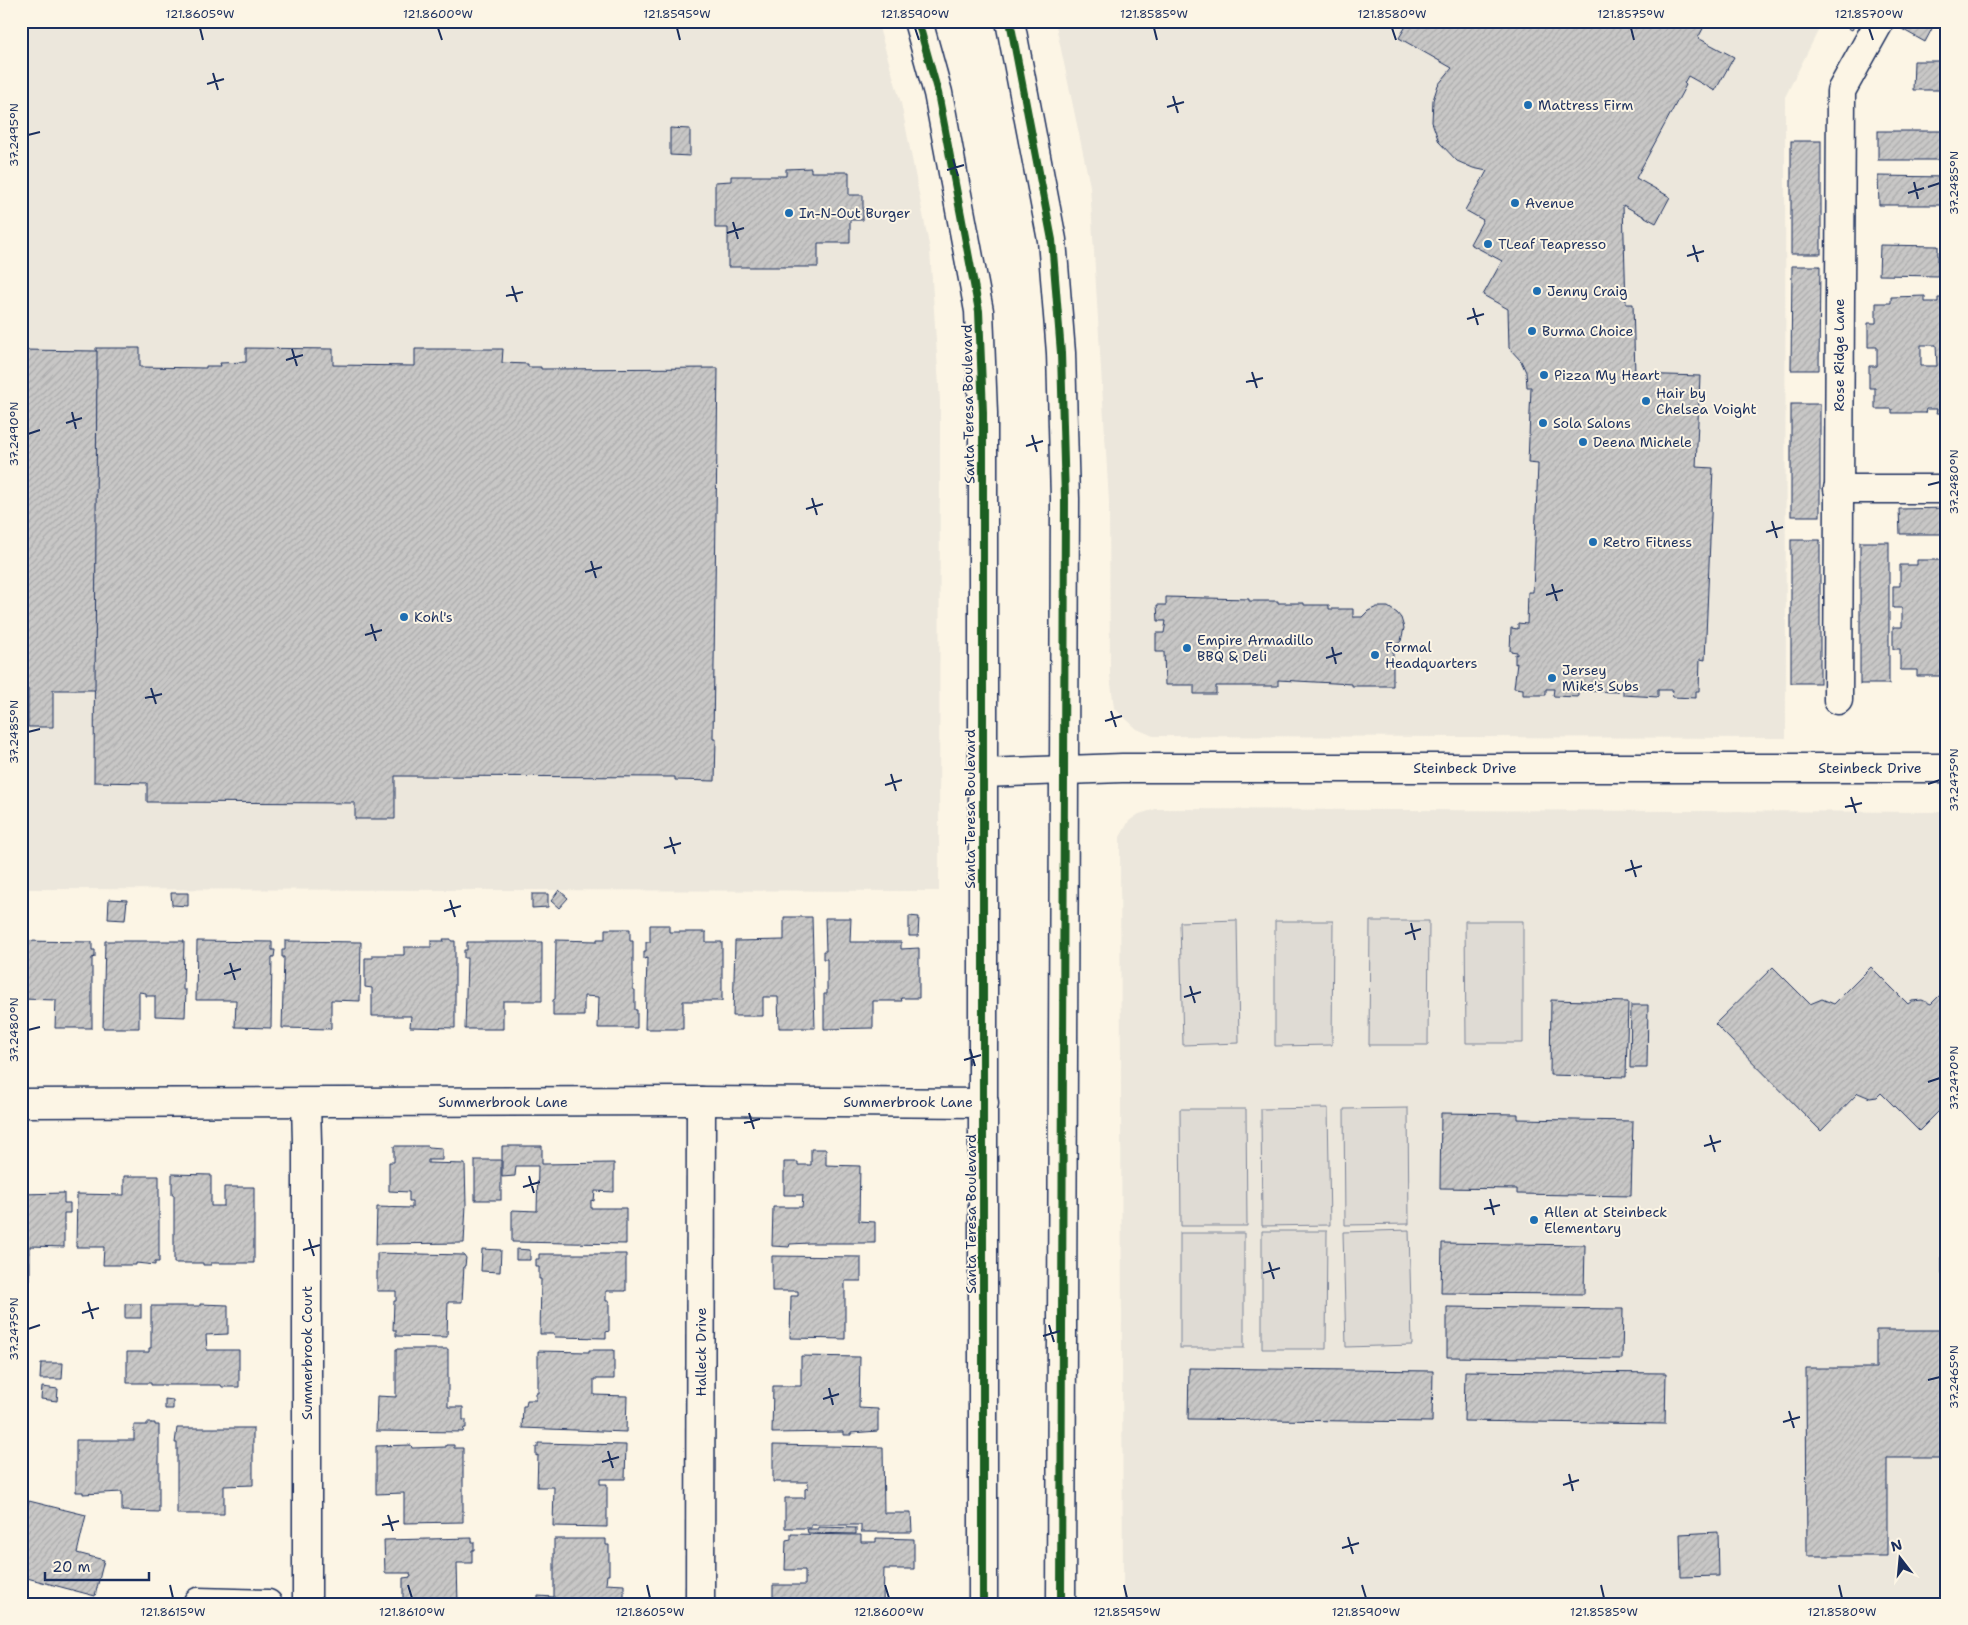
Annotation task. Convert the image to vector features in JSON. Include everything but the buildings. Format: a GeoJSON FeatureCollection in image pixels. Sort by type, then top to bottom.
{"type":"FeatureCollection","features":[{"type":"Feature","properties":{"kind":"street","name":"Santa Teresa Boulevard"},"geometry":{"type":"LineString","coordinates":[[918,21],[938,93],[979,311],[983,413],[983,1604]]}},
{"type":"Feature","properties":{"kind":"street"},"geometry":{"type":"LineString","coordinates":[[1010,21],[1052,240],[1062,353],[1065,499],[1061,1604]]}},
{"type":"Feature","properties":{"kind":"street","name":"Rose Ridge Lane"},"geometry":{"type":"LineString","coordinates":[[1838,700],[1841,91],[1880,21]]}},
{"type":"Feature","properties":{"kind":"street"},"geometry":{"type":"LineString","coordinates":[[1838,489],[1947,489]]}},
{"type":"Feature","properties":{"kind":"street","name":"Steinbeck Drive"},"geometry":{"type":"LineString","coordinates":[[983,773],[1122,768],[1947,768]]}},
{"type":"Feature","properties":{"kind":"street","name":"Summerbrook Lane"},"geometry":{"type":"LineString","coordinates":[[21,1103],[701,1101],[984,1103]]}},
{"type":"Feature","properties":{"kind":"street","name":"Halleck Drive"},"geometry":{"type":"LineString","coordinates":[[700,1604],[701,1101]]}},
{"type":"Feature","properties":{"kind":"street","name":"Summerbrook Court"},"geometry":{"type":"LineString","coordinates":[[306,1103],[307,1604]]}},
{"type":"Feature","properties":{"kind":"street"},"geometry":{"type":"LineString","coordinates":[[198,1602],[268,1604]]}},
{"type":"Feature","properties":{"kind":"shaded area"},"geometry":{"type":"Polygon","coordinates":[[[21,21],[877,21],[901,103],[930,250],[940,401],[939,891],[21,889],[21,21]]]}},
{"type":"Feature","properties":{"kind":"shaded area"},"geometry":{"type":"Polygon","coordinates":[[[1055,21],[1823,21],[1785,97],[1786,738],[1153,736],[1137,729],[1114,708],[1110,675],[1109,502],[1090,186],[1055,21]]]}},
{"type":"Feature","properties":{"kind":"shaded area","name":"Allen at Steinbeck Elementary"},"geometry":{"type":"Polygon","coordinates":[[[1156,809],[1947,812],[1947,1604],[1123,1604],[1120,837],[1129,821],[1139,814],[1156,809]]]}},
{"type":"Feature","properties":{"kind":"shaded area"},"geometry":{"type":"Polygon","coordinates":[[[1237,920],[1239,1043],[1183,1045],[1180,922],[1237,920]]]}},
{"type":"Feature","properties":{"kind":"shaded area"},"geometry":{"type":"Polygon","coordinates":[[[1275,921],[1333,921],[1332,1045],[1275,1046],[1275,921]]]}},
{"type":"Feature","properties":{"kind":"shaded area"},"geometry":{"type":"Polygon","coordinates":[[[1370,921],[1429,921],[1428,1045],[1369,1045],[1370,921]]]}},
{"type":"Feature","properties":{"kind":"shaded area"},"geometry":{"type":"Polygon","coordinates":[[[1465,921],[1523,921],[1523,1043],[1466,1043],[1465,921]]]}},
{"type":"Feature","properties":{"kind":"shaded area"},"geometry":{"type":"Polygon","coordinates":[[[1328,1108],[1330,1225],[1262,1226],[1261,1109],[1328,1108]]]}},
{"type":"Feature","properties":{"kind":"shaded area"},"geometry":{"type":"Polygon","coordinates":[[[1408,1108],[1409,1224],[1345,1225],[1344,1109],[1408,1108]]]}},
{"type":"Feature","properties":{"kind":"shaded area"},"geometry":{"type":"Polygon","coordinates":[[[1180,1109],[1246,1109],[1247,1226],[1181,1226],[1180,1109]]]}},
{"type":"Feature","properties":{"kind":"shaded area"},"geometry":{"type":"Polygon","coordinates":[[[1409,1230],[1412,1345],[1346,1347],[1343,1232],[1409,1230]]]}},
{"type":"Feature","properties":{"kind":"shaded area"},"geometry":{"type":"Polygon","coordinates":[[[1262,1231],[1327,1231],[1326,1349],[1262,1349],[1262,1231]]]}},
{"type":"Feature","properties":{"kind":"shaded area"},"geometry":{"type":"Polygon","coordinates":[[[1180,1233],[1244,1233],[1244,1348],[1180,1348],[1180,1233]]]}},
{"type":"Feature","properties":{"kind":"cycle path"},"geometry":{"type":"LineString","coordinates":[[918,21],[938,93],[979,311],[983,413],[983,1604]]}},
{"type":"Feature","properties":{"kind":"cycle path"},"geometry":{"type":"LineString","coordinates":[[1010,21],[1052,240],[1061,353],[1065,499],[1061,1604]]}},
{"type":"Feature","properties":{"kind":"place","name":"Mattress Firm"},"geometry":{"type":"Point","coordinates":[1528,105]}},
{"type":"Feature","properties":{"kind":"place","name":"Avenue"},"geometry":{"type":"Point","coordinates":[1515,203]}},
{"type":"Feature","properties":{"kind":"place","name":"In-N-Out Burger"},"geometry":{"type":"Point","coordinates":[789,213]}},
{"type":"Feature","properties":{"kind":"place","name":"TLeaf Teapresso"},"geometry":{"type":"Point","coordinates":[1488,244]}},
{"type":"Feature","properties":{"kind":"place","name":"Jenny Craig"},"geometry":{"type":"Point","coordinates":[1537,291]}},
{"type":"Feature","properties":{"kind":"place","name":"Burma Choice"},"geometry":{"type":"Point","coordinates":[1532,331]}},
{"type":"Feature","properties":{"kind":"place","name":"Pizza My Heart"},"geometry":{"type":"Point","coordinates":[1544,375]}},
{"type":"Feature","properties":{"kind":"place","name":"Hair by Chelsea Voight"},"geometry":{"type":"Point","coordinates":[1646,401]}},
{"type":"Feature","properties":{"kind":"place","name":"Sola Salons"},"geometry":{"type":"Point","coordinates":[1543,423]}},
{"type":"Feature","properties":{"kind":"place","name":"Deena Michele"},"geometry":{"type":"Point","coordinates":[1583,442]}},
{"type":"Feature","properties":{"kind":"place","name":"Retro Fitness"},"geometry":{"type":"Point","coordinates":[1593,542]}},
{"type":"Feature","properties":{"kind":"place","name":"Kohl's"},"geometry":{"type":"Point","coordinates":[404,617]}},
{"type":"Feature","properties":{"kind":"place","name":"Empire Armadillo BBQ & Deli"},"geometry":{"type":"Point","coordinates":[1187,648]}},
{"type":"Feature","properties":{"kind":"place","name":"Formal Headquarters"},"geometry":{"type":"Point","coordinates":[1375,655]}},
{"type":"Feature","properties":{"kind":"place","name":"Jersey Mike's Subs"},"geometry":{"type":"Point","coordinates":[1552,678]}},
{"type":"Feature","properties":{"kind":"place","name":"Allen at Steinbeck Elementary"},"geometry":{"type":"Point","coordinates":[1534,1220]}}]}
